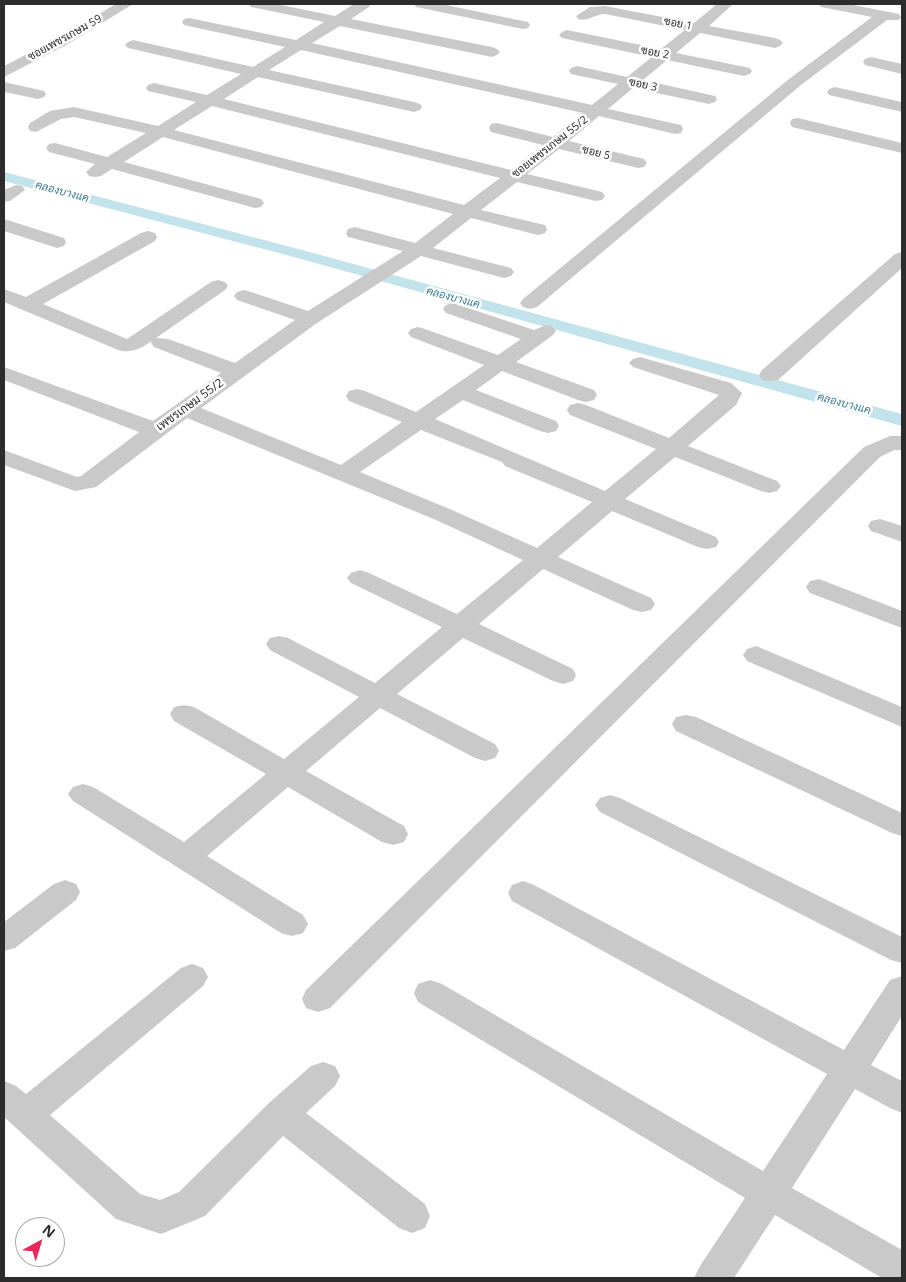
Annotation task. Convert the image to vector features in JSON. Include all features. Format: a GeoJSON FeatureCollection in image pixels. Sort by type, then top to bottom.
{"type":"FeatureCollection","features":[{"type":"Feature","properties":{"kind":"street","name":"ซอยเพชรเกษม 59"},"geometry":{"type":"LineString","coordinates":[[4,72],[63,41],[126,4]]}},
{"type":"Feature","properties":{"kind":"street"},"geometry":{"type":"LineString","coordinates":[[256,4],[492,52]]}},
{"type":"Feature","properties":{"kind":"street"},"geometry":{"type":"LineString","coordinates":[[102,167],[364,4]]}},
{"type":"Feature","properties":{"kind":"street"},"geometry":{"type":"LineString","coordinates":[[421,4],[462,7],[523,25]]}},
{"type":"Feature","properties":{"kind":"street","name":"ซอยเพชรเกษม 55/2"},"geometry":{"type":"LineString","coordinates":[[368,282],[388,271],[418,250],[468,212],[631,83],[726,4]]}},
{"type":"Feature","properties":{"kind":"street"},"geometry":{"type":"LineString","coordinates":[[826,4],[902,19]]}},
{"type":"Feature","properties":{"kind":"street","name":"ซอย 1"},"geometry":{"type":"LineString","coordinates":[[583,16],[595,10],[605,10],[775,43]]}},
{"type":"Feature","properties":{"kind":"street"},"geometry":{"type":"LineString","coordinates":[[530,302],[689,172],[795,82],[885,15]]}},
{"type":"Feature","properties":{"kind":"street"},"geometry":{"type":"LineString","coordinates":[[189,22],[299,44],[675,129]]}},
{"type":"Feature","properties":{"kind":"street","name":"ซอย 2"},"geometry":{"type":"LineString","coordinates":[[567,35],[744,71]]}},
{"type":"Feature","properties":{"kind":"street"},"geometry":{"type":"LineString","coordinates":[[133,45],[414,107]]}},
{"type":"Feature","properties":{"kind":"street"},"geometry":{"type":"LineString","coordinates":[[4,56],[25,60]]}},
{"type":"Feature","properties":{"kind":"street"},"geometry":{"type":"LineString","coordinates":[[871,62],[902,69]]}},
{"type":"Feature","properties":{"kind":"street","name":"ซอย 3"},"geometry":{"type":"LineString","coordinates":[[576,71],[708,100]]}},
{"type":"Feature","properties":{"kind":"street"},"geometry":{"type":"LineString","coordinates":[[4,87],[38,94]]}},
{"type":"Feature","properties":{"kind":"street"},"geometry":{"type":"LineString","coordinates":[[154,88],[596,196]]}},
{"type":"Feature","properties":{"kind":"street"},"geometry":{"type":"LineString","coordinates":[[835,92],[902,107]]}},
{"type":"Feature","properties":{"kind":"street"},"geometry":{"type":"LineString","coordinates":[[36,127],[56,115],[74,112],[159,131],[538,229]]}},
{"type":"Feature","properties":{"kind":"street"},"geometry":{"type":"LineString","coordinates":[[798,123],[902,148]]}},
{"type":"Feature","properties":{"kind":"street","name":"ซอย 5"},"geometry":{"type":"LineString","coordinates":[[497,128],[638,163]]}},
{"type":"Feature","properties":{"kind":"street"},"geometry":{"type":"LineString","coordinates":[[55,148],[102,167],[255,203]]}},
{"type":"Feature","properties":{"kind":"street"},"geometry":{"type":"LineString","coordinates":[[4,225],[57,242]]}},
{"type":"Feature","properties":{"kind":"street"},"geometry":{"type":"LineString","coordinates":[[355,233],[504,272]]}},
{"type":"Feature","properties":{"kind":"street"},"geometry":{"type":"LineString","coordinates":[[29,304],[148,237]]}},
{"type":"Feature","properties":{"kind":"street"},"geometry":{"type":"LineString","coordinates":[[770,375],[902,258]]}},
{"type":"Feature","properties":{"kind":"street","name":"เพชรเกษม 55/2"},"geometry":{"type":"LineString","coordinates":[[4,456],[75,484],[88,482],[155,430],[310,318],[368,282]]}},
{"type":"Feature","properties":{"kind":"street"},"geometry":{"type":"LineString","coordinates":[[4,295],[125,346],[134,344],[218,286]]}},
{"type":"Feature","properties":{"kind":"street"},"geometry":{"type":"LineString","coordinates":[[244,296],[310,318]]}},
{"type":"Feature","properties":{"kind":"street"},"geometry":{"type":"LineString","coordinates":[[342,474],[542,335],[453,309]]}},
{"type":"Feature","properties":{"kind":"street"},"geometry":{"type":"LineString","coordinates":[[418,333],[500,364],[671,447],[769,486]]}},
{"type":"Feature","properties":{"kind":"street"},"geometry":{"type":"LineString","coordinates":[[161,343],[236,371]]}},
{"type":"Feature","properties":{"kind":"street"},"geometry":{"type":"LineString","coordinates":[[185,858],[728,400],[731,393],[723,388],[640,363]]}},
{"type":"Feature","properties":{"kind":"street"},"geometry":{"type":"LineString","coordinates":[[4,373],[155,430]]}},
{"type":"Feature","properties":{"kind":"street"},"geometry":{"type":"LineString","coordinates":[[460,391],[548,426]]}},
{"type":"Feature","properties":{"kind":"street"},"geometry":{"type":"LineString","coordinates":[[357,396],[419,420],[707,542]]}},
{"type":"Feature","properties":{"kind":"street"},"geometry":{"type":"LineString","coordinates":[[185,409],[444,515],[642,604]]}},
{"type":"Feature","properties":{"kind":"street"},"geometry":{"type":"LineString","coordinates":[[318,999],[872,452],[881,446],[902,443]]}},
{"type":"Feature","properties":{"kind":"street"},"geometry":{"type":"LineString","coordinates":[[880,526],[902,535]]}},
{"type":"Feature","properties":{"kind":"street"},"geometry":{"type":"LineString","coordinates":[[360,578],[563,675]]}},
{"type":"Feature","properties":{"kind":"street"},"geometry":{"type":"LineString","coordinates":[[819,586],[902,620]]}},
{"type":"Feature","properties":{"kind":"street"},"geometry":{"type":"LineString","coordinates":[[279,644],[484,751]]}},
{"type":"Feature","properties":{"kind":"street"},"geometry":{"type":"LineString","coordinates":[[756,655],[902,718]]}},
{"type":"Feature","properties":{"kind":"street"},"geometry":{"type":"LineString","coordinates":[[184,714],[393,834]]}},
{"type":"Feature","properties":{"kind":"street"},"geometry":{"type":"LineString","coordinates":[[686,724],[902,825]]}},
{"type":"Feature","properties":{"kind":"street"},"geometry":{"type":"LineString","coordinates":[[83,794],[292,924]]}},
{"type":"Feature","properties":{"kind":"street"},"geometry":{"type":"LineString","coordinates":[[610,805],[902,951]]}},
{"type":"Feature","properties":{"kind":"street"},"geometry":{"type":"LineString","coordinates":[[4,939],[65,892]]}},
{"type":"Feature","properties":{"kind":"street"},"geometry":{"type":"LineString","coordinates":[[523,893],[902,1098]]}},
{"type":"Feature","properties":{"kind":"street"},"geometry":{"type":"LineString","coordinates":[[192,977],[15,1106],[129,1207],[161,1217],[192,1204],[281,1114],[323,1076]]}},
{"type":"Feature","properties":{"kind":"street"},"geometry":{"type":"LineString","coordinates":[[715,1277],[902,989]]}},
{"type":"Feature","properties":{"kind":"street"},"geometry":{"type":"LineString","coordinates":[[430,993],[902,1270]]}},
{"type":"Feature","properties":{"kind":"street"},"geometry":{"type":"LineString","coordinates":[[281,1114],[412,1216]]}},
{"type":"Feature","properties":{"kind":"waterway","name":"คลองบางแค"},"geometry":{"type":"LineString","coordinates":[[4,176],[300,254],[902,420]]}}]}
